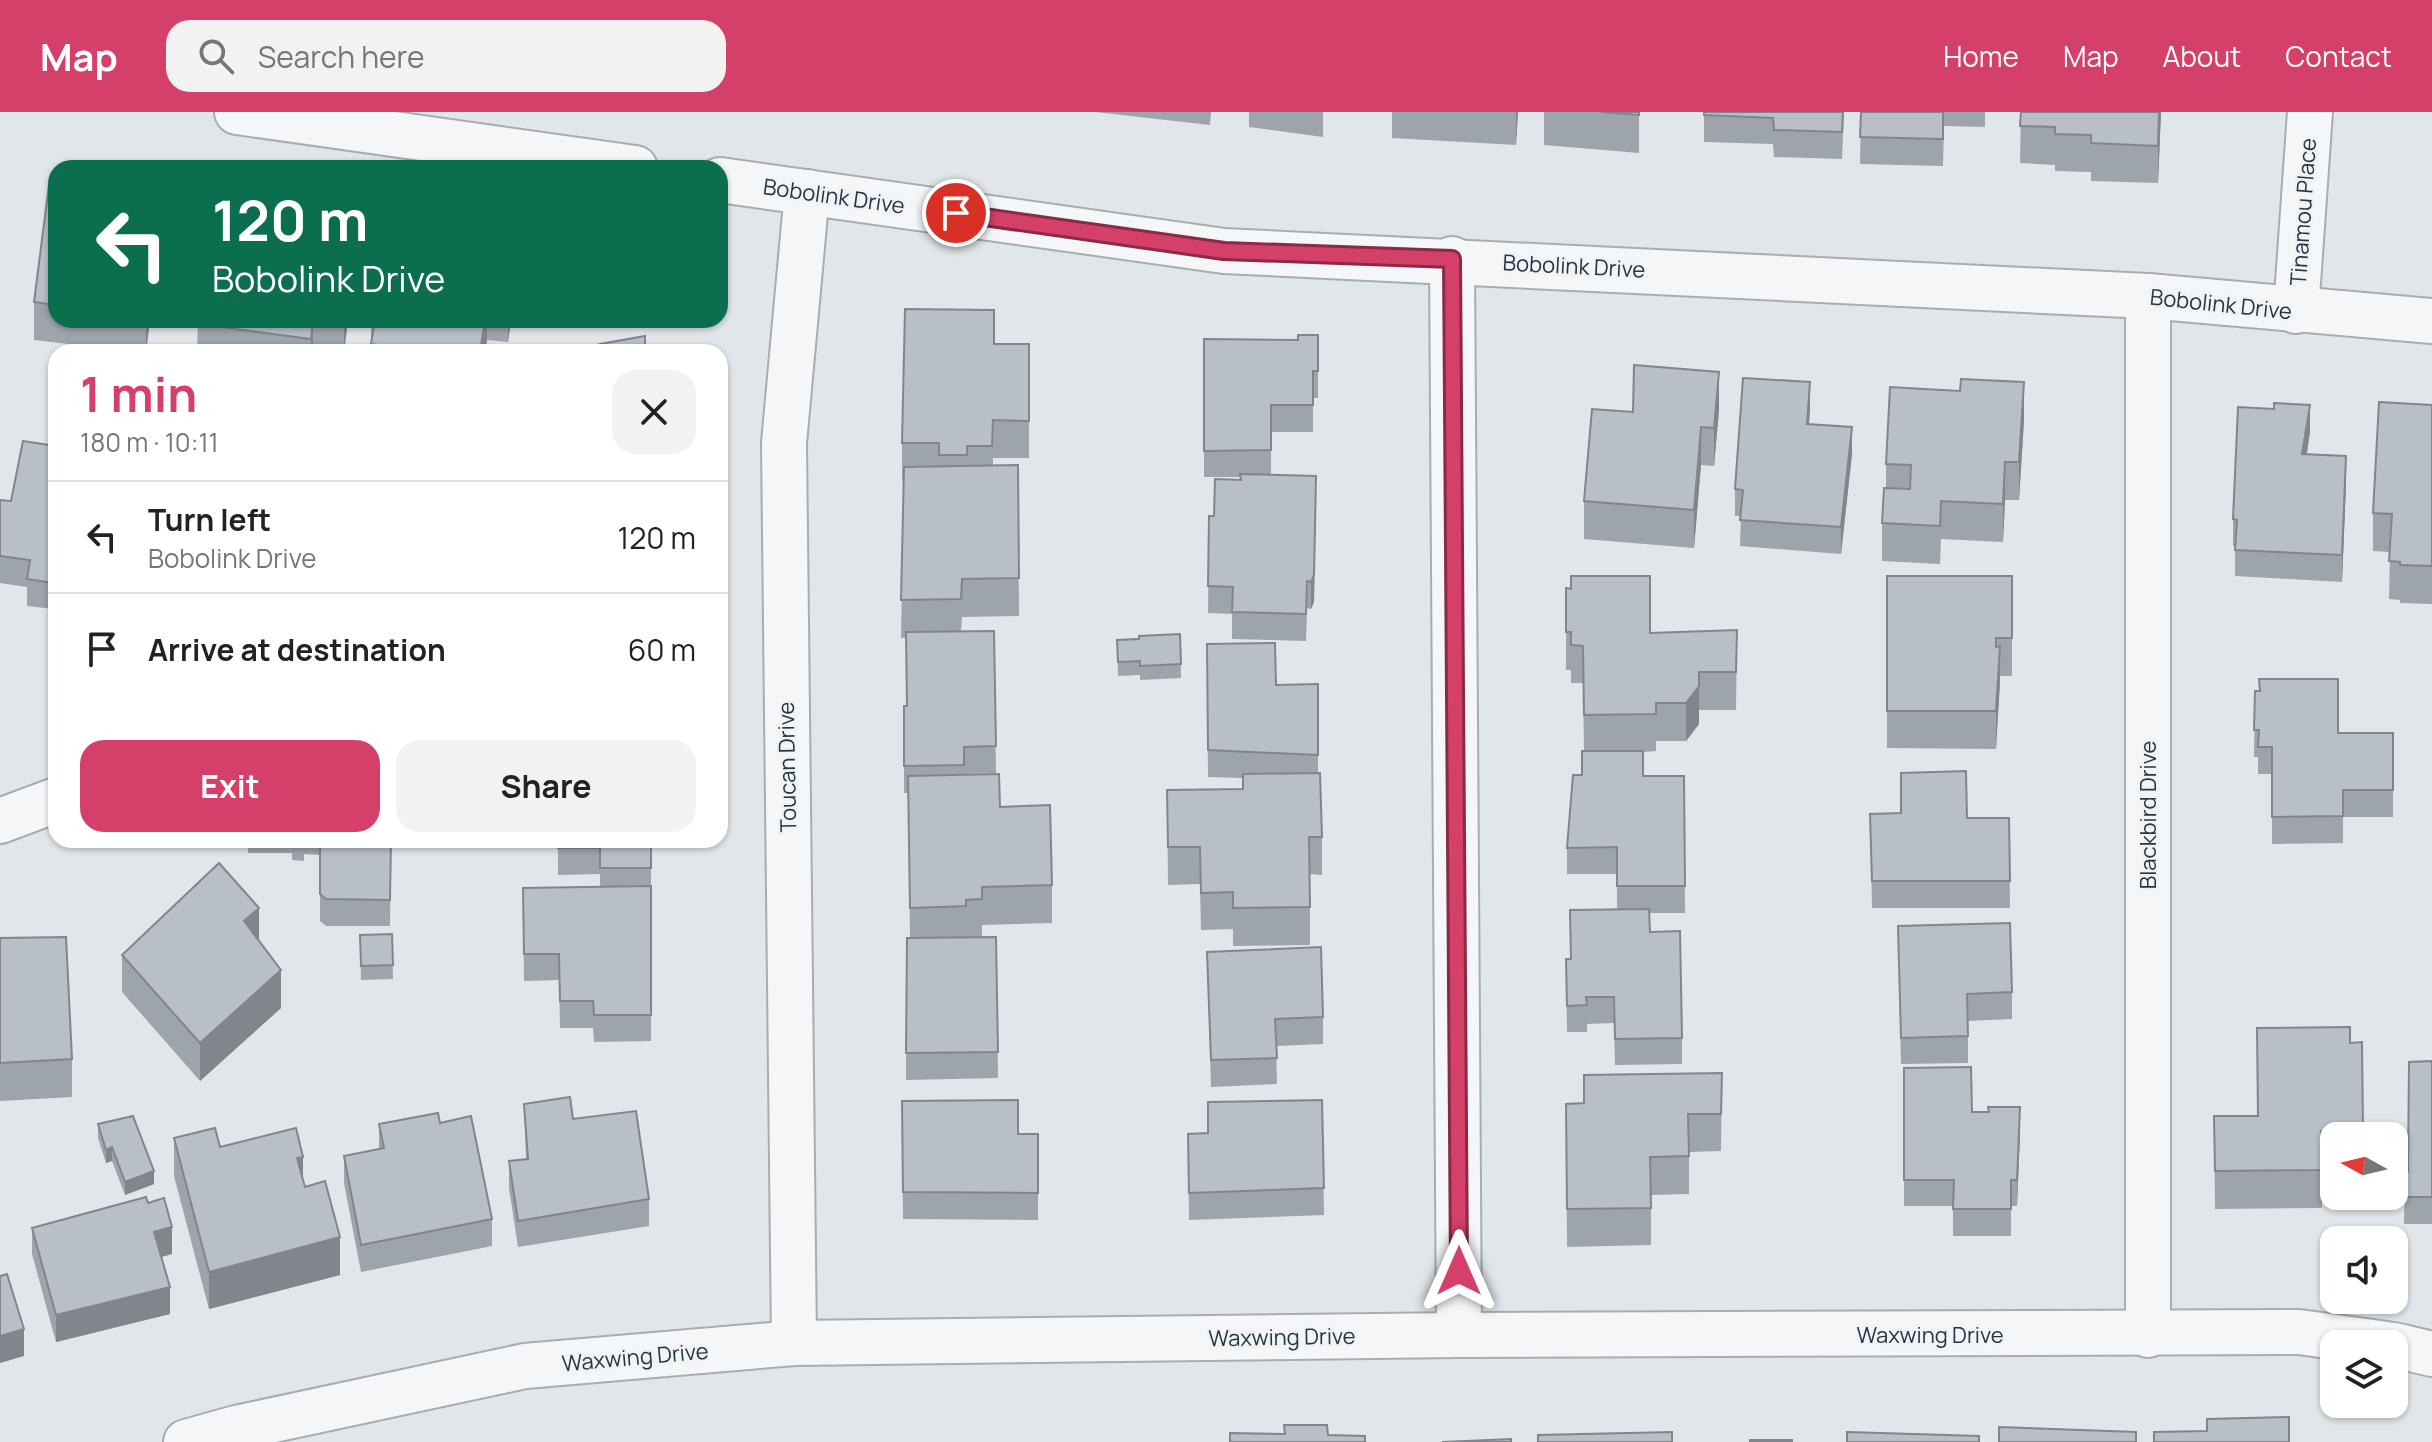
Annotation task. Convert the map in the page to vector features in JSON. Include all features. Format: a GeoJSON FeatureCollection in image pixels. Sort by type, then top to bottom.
{"type":"FeatureCollection","features":[{"type":"Feature","properties":{"kind":"street"},"geometry":{"type":"LineString","coordinates":[[237,112],[354,120],[588,160]]}},
{"type":"Feature","properties":{"kind":"street","name":"Tinamou Place"},"geometry":{"type":"LineString","coordinates":[[2296,311],[2310,112]]}},
{"type":"Feature","properties":{"kind":"street","name":"Bobolink Drive"},"geometry":{"type":"LineString","coordinates":[[728,181],[1224,251],[1452,259],[2148,296],[2432,321]]}},
{"type":"Feature","properties":{"kind":"street","name":"Toucan Drive"},"geometry":{"type":"LineString","coordinates":[[794,1343],[784,443],[807,192]]}},
{"type":"Feature","properties":{"kind":"street"},"geometry":{"type":"LineString","coordinates":[[1452,259],[1459,1335]]}},
{"type":"Feature","properties":{"kind":"street","name":"Blackbird Drive"},"geometry":{"type":"LineString","coordinates":[[2148,296],[2148,1335]]}},
{"type":"Feature","properties":{"kind":"street"},"geometry":{"type":"LineString","coordinates":[[0,821],[48,803]]}},
{"type":"Feature","properties":{"kind":"street","name":"Waxwing Drive"},"geometry":{"type":"LineString","coordinates":[[186,1442],[236,1428],[525,1366],[794,1343],[1459,1335],[2148,1335],[2299,1332],[2320,1335]]}},
{"type":"Feature","properties":{"kind":"street"},"geometry":{"type":"LineString","coordinates":[[2408,1348],[2432,1354]]}},
{"type":"Feature","properties":{"kind":"building"},"geometry":{"type":"Polygon","coordinates":[[[1601,112],[1639,112],[1639,115],[1601,112]]]}},
{"type":"Feature","properties":{"kind":"building"},"geometry":{"type":"Polygon","coordinates":[[[1704,112],[1843,112],[1842,132],[1774,130],[1773,118],[1704,115],[1704,112]]]}},
{"type":"Feature","properties":{"kind":"building"},"geometry":{"type":"Polygon","coordinates":[[[1861,112],[1943,112],[1943,139],[1860,137],[1861,112]]]}},
{"type":"Feature","properties":{"kind":"building"},"geometry":{"type":"Polygon","coordinates":[[[2021,112],[2159,112],[2158,146],[2091,143],[2091,135],[2055,134],[2055,127],[2020,126],[2021,112]]]}},
{"type":"Feature","properties":{"kind":"building"},"geometry":{"type":"Polygon","coordinates":[[[48,193],[48,304],[34,302],[48,193]]]}},
{"type":"Feature","properties":{"kind":"building"},"geometry":{"type":"Polygon","coordinates":[[[905,309],[994,310],[994,344],[1029,344],[1029,421],[993,420],[992,446],[967,446],[967,455],[939,455],[939,443],[902,443],[905,309]]]}},
{"type":"Feature","properties":{"kind":"building"},"geometry":{"type":"Polygon","coordinates":[[[227,328],[312,328],[311,339],[227,328]]]}},
{"type":"Feature","properties":{"kind":"building"},"geometry":{"type":"Polygon","coordinates":[[[374,328],[484,328],[481,344],[371,344],[374,328]]]}},
{"type":"Feature","properties":{"kind":"building"},"geometry":{"type":"Polygon","coordinates":[[[1298,335],[1318,335],[1318,371],[1313,371],[1313,405],[1271,405],[1271,450],[1204,451],[1204,339],[1298,340],[1298,335]]]}},
{"type":"Feature","properties":{"kind":"building"},"geometry":{"type":"Polygon","coordinates":[[[645,336],[645,344],[600,344],[645,336]]]}},
{"type":"Feature","properties":{"kind":"building"},"geometry":{"type":"Polygon","coordinates":[[[1634,365],[1719,372],[1714,428],[1701,427],[1694,510],[1584,501],[1592,409],[1633,412],[1634,365]]]}},
{"type":"Feature","properties":{"kind":"building"},"geometry":{"type":"Polygon","coordinates":[[[1743,378],[1810,382],[1807,424],[1852,427],[1841,527],[1740,520],[1743,490],[1735,489],[1743,378]]]}},
{"type":"Feature","properties":{"kind":"building"},"geometry":{"type":"Polygon","coordinates":[[[1961,379],[2024,382],[2019,462],[2005,462],[2003,504],[1941,501],[1940,526],[1882,523],[1884,488],[1910,489],[1911,465],[1886,464],[1890,387],[1960,391],[1961,379]]]}},
{"type":"Feature","properties":{"kind":"building"},"geometry":{"type":"Polygon","coordinates":[[[2379,402],[2432,405],[2432,566],[2400,565],[2400,562],[2389,561],[2392,514],[2373,513],[2379,402]]]}},
{"type":"Feature","properties":{"kind":"building"},"geometry":{"type":"Polygon","coordinates":[[[2274,403],[2310,405],[2302,454],[2346,456],[2342,555],[2235,550],[2237,520],[2233,519],[2238,407],[2274,409],[2274,403]]]}},
{"type":"Feature","properties":{"kind":"building"},"geometry":{"type":"Polygon","coordinates":[[[23,441],[48,445],[48,582],[27,579],[30,560],[0,556],[0,500],[11,501],[23,441]]]}},
{"type":"Feature","properties":{"kind":"building"},"geometry":{"type":"Polygon","coordinates":[[[1018,465],[1019,578],[962,579],[961,599],[901,600],[904,467],[1018,465]]]}},
{"type":"Feature","properties":{"kind":"building"},"geometry":{"type":"Polygon","coordinates":[[[1240,474],[1316,476],[1314,575],[1311,582],[1307,581],[1306,614],[1232,612],[1233,587],[1208,586],[1209,516],[1214,516],[1215,479],[1241,480],[1240,474]]]}},
{"type":"Feature","properties":{"kind":"building"},"geometry":{"type":"Polygon","coordinates":[[[1571,576],[1650,576],[1650,633],[1737,630],[1736,672],[1699,672],[1699,686],[1686,703],[1656,703],[1656,714],[1584,715],[1583,646],[1571,645],[1571,632],[1566,632],[1566,588],[1571,589],[1571,576]]]}},
{"type":"Feature","properties":{"kind":"building"},"geometry":{"type":"Polygon","coordinates":[[[1887,576],[2012,576],[2012,638],[1996,638],[1996,647],[2000,646],[1996,711],[1887,711],[1887,576]]]}},
{"type":"Feature","properties":{"kind":"building"},"geometry":{"type":"Polygon","coordinates":[[[994,631],[996,746],[964,747],[964,765],[904,766],[906,632],[994,631]]]}},
{"type":"Feature","properties":{"kind":"building"},"geometry":{"type":"Polygon","coordinates":[[[1180,634],[1181,664],[1140,666],[1140,661],[1118,662],[1117,640],[1180,634]]]}},
{"type":"Feature","properties":{"kind":"building"},"geometry":{"type":"Polygon","coordinates":[[[1275,643],[1276,685],[1318,684],[1318,755],[1208,750],[1207,644],[1275,643]]]}},
{"type":"Feature","properties":{"kind":"building"},"geometry":{"type":"Polygon","coordinates":[[[2259,679],[2338,679],[2338,733],[2393,733],[2393,790],[2343,790],[2343,816],[2272,817],[2272,747],[2258,747],[2259,730],[2254,730],[2255,691],[2260,691],[2259,679]]]}},
{"type":"Feature","properties":{"kind":"building"},"geometry":{"type":"Polygon","coordinates":[[[1582,751],[1643,751],[1643,776],[1684,776],[1685,886],[1617,886],[1617,847],[1567,848],[1573,775],[1582,775],[1582,751]]]}},
{"type":"Feature","properties":{"kind":"building"},"geometry":{"type":"Polygon","coordinates":[[[1966,771],[1967,818],[2009,818],[2010,881],[1872,881],[1870,814],[1901,813],[1901,773],[1966,771]]]}},
{"type":"Feature","properties":{"kind":"building"},"geometry":{"type":"Polygon","coordinates":[[[1320,773],[1322,837],[1309,837],[1310,907],[1233,908],[1233,892],[1201,893],[1200,847],[1168,847],[1167,790],[1243,789],[1243,774],[1320,773]]]}},
{"type":"Feature","properties":{"kind":"building"},"geometry":{"type":"Polygon","coordinates":[[[999,774],[1000,807],[1050,805],[1052,885],[982,887],[982,899],[966,900],[966,906],[910,908],[908,776],[999,774]]]}},
{"type":"Feature","properties":{"kind":"building"},"geometry":{"type":"Polygon","coordinates":[[[320,848],[391,848],[390,900],[326,899],[320,894],[320,848]]]}},
{"type":"Feature","properties":{"kind":"building"},"geometry":{"type":"Polygon","coordinates":[[[600,848],[651,848],[651,868],[600,868],[600,848]]]}},
{"type":"Feature","properties":{"kind":"building"},"geometry":{"type":"Polygon","coordinates":[[[219,863],[259,908],[244,921],[281,970],[200,1043],[122,955],[219,863]]]}},
{"type":"Feature","properties":{"kind":"building"},"geometry":{"type":"Polygon","coordinates":[[[651,886],[651,1015],[594,1015],[593,1001],[560,1001],[559,954],[524,954],[523,888],[651,886]]]}},
{"type":"Feature","properties":{"kind":"building"},"geometry":{"type":"Polygon","coordinates":[[[1649,909],[1650,932],[1680,931],[1682,1038],[1615,1039],[1614,997],[1586,997],[1587,1005],[1567,1006],[1566,959],[1571,959],[1570,910],[1649,909]]]}},
{"type":"Feature","properties":{"kind":"building"},"geometry":{"type":"Polygon","coordinates":[[[2010,923],[2012,992],[1967,994],[1968,1036],[1901,1038],[1898,926],[2010,923]]]}},
{"type":"Feature","properties":{"kind":"building"},"geometry":{"type":"Polygon","coordinates":[[[392,934],[393,965],[361,966],[360,935],[392,934]]]}},
{"type":"Feature","properties":{"kind":"building"},"geometry":{"type":"Polygon","coordinates":[[[66,937],[72,1059],[0,1063],[0,938],[66,937]]]}},
{"type":"Feature","properties":{"kind":"building"},"geometry":{"type":"Polygon","coordinates":[[[996,937],[998,1052],[906,1053],[907,938],[996,937]]]}},
{"type":"Feature","properties":{"kind":"building"},"geometry":{"type":"Polygon","coordinates":[[[1321,947],[1323,1017],[1275,1019],[1277,1058],[1211,1060],[1207,952],[1321,947]]]}},
{"type":"Feature","properties":{"kind":"building"},"geometry":{"type":"Polygon","coordinates":[[[2350,1027],[2350,1043],[2362,1042],[2363,1122],[2320,1122],[2320,1170],[2215,1171],[2214,1116],[2258,1116],[2257,1028],[2350,1027]]]}},
{"type":"Feature","properties":{"kind":"building"},"geometry":{"type":"Polygon","coordinates":[[[2432,1061],[2432,1197],[2408,1197],[2409,1062],[2432,1061]]]}},
{"type":"Feature","properties":{"kind":"building"},"geometry":{"type":"Polygon","coordinates":[[[1971,1067],[1972,1112],[1989,1112],[1988,1107],[2020,1107],[2017,1180],[2011,1180],[2011,1209],[1953,1209],[1954,1180],[1904,1180],[1904,1068],[1971,1067]]]}},
{"type":"Feature","properties":{"kind":"building"},"geometry":{"type":"Polygon","coordinates":[[[1722,1073],[1721,1114],[1688,1114],[1689,1156],[1650,1157],[1651,1208],[1567,1209],[1566,1104],[1584,1103],[1584,1075],[1722,1073]]]}},
{"type":"Feature","properties":{"kind":"building"},"geometry":{"type":"Polygon","coordinates":[[[570,1097],[573,1119],[636,1111],[649,1199],[518,1221],[509,1161],[528,1159],[524,1104],[570,1097]]]}},
{"type":"Feature","properties":{"kind":"building"},"geometry":{"type":"Polygon","coordinates":[[[1018,1100],[1018,1134],[1038,1134],[1038,1193],[903,1192],[902,1101],[1018,1100]]]}},
{"type":"Feature","properties":{"kind":"building"},"geometry":{"type":"Polygon","coordinates":[[[1322,1100],[1324,1188],[1189,1193],[1188,1134],[1208,1133],[1208,1102],[1322,1100]]]}},
{"type":"Feature","properties":{"kind":"building"},"geometry":{"type":"Polygon","coordinates":[[[438,1113],[440,1123],[471,1116],[492,1219],[361,1245],[344,1156],[384,1148],[379,1124],[438,1113]]]}},
{"type":"Feature","properties":{"kind":"building"},"geometry":{"type":"Polygon","coordinates":[[[133,1116],[154,1171],[125,1182],[112,1147],[106,1150],[98,1124],[133,1116]]]}},
{"type":"Feature","properties":{"kind":"building"},"geometry":{"type":"Polygon","coordinates":[[[215,1128],[220,1147],[296,1128],[303,1157],[297,1158],[305,1187],[325,1181],[340,1237],[209,1272],[174,1138],[215,1128]]]}},
{"type":"Feature","properties":{"kind":"building"},"geometry":{"type":"Polygon","coordinates":[[[146,1197],[148,1203],[164,1198],[172,1227],[154,1232],[170,1287],[56,1315],[32,1228],[146,1197]]]}},
{"type":"Feature","properties":{"kind":"building"},"geometry":{"type":"Polygon","coordinates":[[[7,1274],[24,1329],[0,1336],[0,1276],[7,1274]]]}},
{"type":"Feature","properties":{"kind":"building"},"geometry":{"type":"Polygon","coordinates":[[[2289,1417],[2289,1442],[2154,1442],[2154,1432],[2207,1431],[2207,1419],[2289,1417]]]}},
{"type":"Feature","properties":{"kind":"building"},"geometry":{"type":"Polygon","coordinates":[[[1284,1425],[1327,1425],[1328,1435],[1365,1436],[1365,1442],[1230,1442],[1230,1433],[1285,1434],[1284,1425]]]}},
{"type":"Feature","properties":{"kind":"building"},"geometry":{"type":"Polygon","coordinates":[[[1999,1427],[2136,1432],[2136,1442],[1999,1442],[1999,1427]]]}},
{"type":"Feature","properties":{"kind":"building"},"geometry":{"type":"Polygon","coordinates":[[[1672,1432],[1672,1442],[1538,1442],[1538,1435],[1672,1432]]]}},
{"type":"Feature","properties":{"kind":"building"},"geometry":{"type":"Polygon","coordinates":[[[1847,1432],[1979,1436],[1979,1442],[1847,1442],[1847,1432]]]}},
{"type":"Feature","properties":{"kind":"building"},"geometry":{"type":"Polygon","coordinates":[[[1511,1439],[1511,1442],[1442,1442],[1511,1439]]]}},
{"type":"Feature","properties":{"kind":"building"},"geometry":{"type":"Polygon","coordinates":[[[1792,1440],[1792,1442],[1750,1442],[1792,1440]]]}},
{"type":"Feature","properties":{"kind":"route"},"geometry":{"type":"LineString","coordinates":[[956,213],[1224,251],[1452,259],[1459,1271]]}}]}
